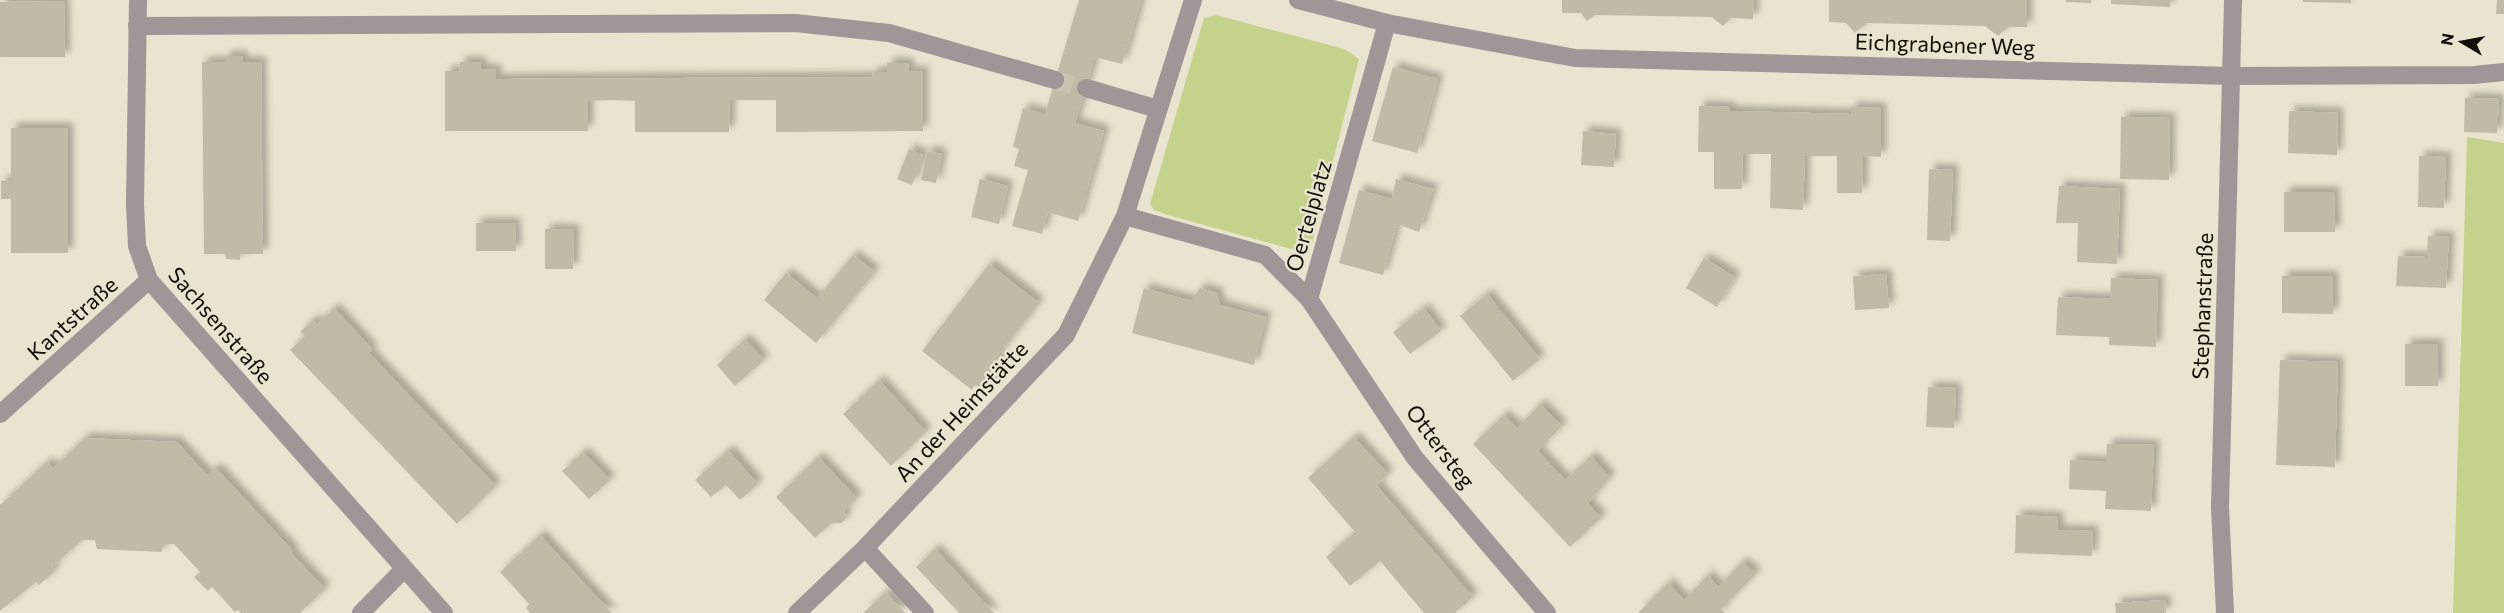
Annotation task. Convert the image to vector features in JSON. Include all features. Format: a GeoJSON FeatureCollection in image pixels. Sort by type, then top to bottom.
{"type":"FeatureCollection","features":[{"type":"Feature","properties":{"kind":"street","name":"Sachsenstraße"},"geometry":{"type":"LineString","coordinates":[[138,0],[135,204],[137,246],[149,280],[444,613]]}},
{"type":"Feature","properties":{"kind":"street"},"geometry":{"type":"LineString","coordinates":[[1125,216],[1193,0]]}},
{"type":"Feature","properties":{"kind":"street"},"geometry":{"type":"LineString","coordinates":[[1298,0],[1387,23]]}},
{"type":"Feature","properties":{"kind":"street","name":"Stephanstraße"},"geometry":{"type":"LineString","coordinates":[[2225,613],[2220,507],[2233,0]]}},
{"type":"Feature","properties":{"kind":"street"},"geometry":{"type":"LineString","coordinates":[[137,26],[795,23],[889,33],[1055,80]]}},
{"type":"Feature","properties":{"kind":"street","name":"Eichgrabener Weg"},"geometry":{"type":"LineString","coordinates":[[1387,23],[1575,58],[2232,76],[2474,75],[2504,72]]}},
{"type":"Feature","properties":{"kind":"street","name":"Oertelplatz"},"geometry":{"type":"LineString","coordinates":[[1125,216],[1265,255],[1309,299],[1387,23]]}},
{"type":"Feature","properties":{"kind":"street"},"geometry":{"type":"LineString","coordinates":[[1086,88],[1158,109]]}},
{"type":"Feature","properties":{"kind":"street","name":"An der Heimstätte"},"geometry":{"type":"LineString","coordinates":[[796,613],[865,548],[1066,335],[1125,216]]}},
{"type":"Feature","properties":{"kind":"street","name":"Kantstraße"},"geometry":{"type":"LineString","coordinates":[[0,414],[149,280]]}},
{"type":"Feature","properties":{"kind":"street","name":"Ottersteg"},"geometry":{"type":"LineString","coordinates":[[1309,299],[1415,458],[1547,613]]}},
{"type":"Feature","properties":{"kind":"street"},"geometry":{"type":"LineString","coordinates":[[865,548],[925,613]]}},
{"type":"Feature","properties":{"kind":"street"},"geometry":{"type":"LineString","coordinates":[[361,613],[404,569]]}},
{"type":"Feature","properties":{"kind":"green space"},"geometry":{"type":"Polygon","coordinates":[[[1216,15],[1344,49],[1359,59],[1312,243],[1295,250],[1168,215],[1154,210],[1150,204],[1204,18],[1216,15]]]}},
{"type":"Feature","properties":{"kind":"green space"},"geometry":{"type":"Polygon","coordinates":[[[2467,137],[2504,143],[2504,613],[2453,613],[2467,137]]]}},
{"type":"Feature","properties":{"kind":"building"},"geometry":{"type":"Polygon","coordinates":[[[1079,0],[1141,0],[1122,64],[1095,57],[1075,123],[1104,131],[1078,221],[1048,212],[1042,234],[1012,226],[1028,170],[1014,166],[1019,149],[1013,147],[1023,108],[1045,114],[1079,0]]]}},
{"type":"Feature","properties":{"kind":"building"},"geometry":{"type":"Polygon","coordinates":[[[1562,0],[1754,0],[1753,19],[1731,18],[1723,26],[1712,17],[1595,15],[1587,21],[1581,13],[1562,13],[1562,0]]]}},
{"type":"Feature","properties":{"kind":"building"},"geometry":{"type":"Polygon","coordinates":[[[1829,0],[2027,0],[2027,27],[2008,27],[1998,36],[1985,26],[1867,23],[1855,33],[1846,23],[1829,22],[1829,0]]]}},
{"type":"Feature","properties":{"kind":"building"},"geometry":{"type":"Polygon","coordinates":[[[2066,0],[2091,0],[2091,3],[2066,2],[2066,0]]]}},
{"type":"Feature","properties":{"kind":"building"},"geometry":{"type":"Polygon","coordinates":[[[2111,0],[2170,0],[2170,7],[2111,4],[2111,0]]]}},
{"type":"Feature","properties":{"kind":"building"},"geometry":{"type":"Polygon","coordinates":[[[2303,0],[2351,0],[2351,3],[2303,2],[2303,0]]]}},
{"type":"Feature","properties":{"kind":"building"},"geometry":{"type":"Polygon","coordinates":[[[2497,0],[2504,0],[2504,14],[2496,14],[2497,0]]]}},
{"type":"Feature","properties":{"kind":"building"},"geometry":{"type":"Polygon","coordinates":[[[64,1],[65,57],[0,57],[0,2],[64,1]]]}},
{"type":"Feature","properties":{"kind":"building"},"geometry":{"type":"Polygon","coordinates":[[[225,56],[242,56],[243,62],[261,62],[263,254],[240,254],[240,260],[226,259],[225,254],[204,254],[202,62],[225,62],[225,56]]]}},
{"type":"Feature","properties":{"kind":"building"},"geometry":{"type":"Polygon","coordinates":[[[460,62],[481,62],[481,69],[496,70],[496,79],[872,77],[873,72],[887,72],[887,63],[908,63],[909,72],[923,71],[923,131],[776,132],[776,100],[730,100],[729,132],[635,132],[635,101],[611,100],[588,101],[588,131],[445,131],[445,71],[459,71],[460,62]]]}},
{"type":"Feature","properties":{"kind":"building"},"geometry":{"type":"Polygon","coordinates":[[[1393,67],[1438,79],[1417,153],[1372,141],[1393,67]]]}},
{"type":"Feature","properties":{"kind":"building"},"geometry":{"type":"Polygon","coordinates":[[[2465,98],[2499,99],[2497,133],[2464,132],[2465,98]]]}},
{"type":"Feature","properties":{"kind":"building"},"geometry":{"type":"Polygon","coordinates":[[[1699,106],[1730,107],[1730,111],[1851,114],[1851,107],[1881,108],[1881,157],[1863,156],[1862,193],[1837,193],[1837,156],[1805,156],[1803,210],[1770,208],[1771,154],[1743,154],[1742,189],[1714,189],[1714,152],[1698,152],[1699,106]]]}},
{"type":"Feature","properties":{"kind":"building"},"geometry":{"type":"Polygon","coordinates":[[[2289,111],[2338,113],[2337,155],[2288,153],[2289,111]]]}},
{"type":"Feature","properties":{"kind":"building"},"geometry":{"type":"Polygon","coordinates":[[[2121,117],[2170,118],[2169,180],[2120,179],[2121,117]]]}},
{"type":"Feature","properties":{"kind":"building"},"geometry":{"type":"Polygon","coordinates":[[[11,128],[68,128],[68,253],[11,253],[11,199],[1,199],[1,181],[11,181],[11,128]]]}},
{"type":"Feature","properties":{"kind":"building"},"geometry":{"type":"Polygon","coordinates":[[[1583,131],[1616,134],[1614,167],[1581,165],[1583,131]]]}},
{"type":"Feature","properties":{"kind":"building"},"geometry":{"type":"Polygon","coordinates":[[[909,149],[923,155],[912,185],[897,179],[909,149]]]}},
{"type":"Feature","properties":{"kind":"building"},"geometry":{"type":"Polygon","coordinates":[[[927,151],[942,154],[936,183],[921,180],[927,151]]]}},
{"type":"Feature","properties":{"kind":"building"},"geometry":{"type":"Polygon","coordinates":[[[2419,156],[2446,157],[2444,208],[2418,207],[2419,156]]]}},
{"type":"Feature","properties":{"kind":"building"},"geometry":{"type":"Polygon","coordinates":[[[1929,169],[1953,170],[1950,241],[1927,240],[1929,169]]]}},
{"type":"Feature","properties":{"kind":"building"},"geometry":{"type":"Polygon","coordinates":[[[980,179],[1008,186],[999,224],[971,217],[980,179]]]}},
{"type":"Feature","properties":{"kind":"building"},"geometry":{"type":"Polygon","coordinates":[[[1396,179],[1433,189],[1419,232],[1397,224],[1383,275],[1339,263],[1359,190],[1392,199],[1396,179]]]}},
{"type":"Feature","properties":{"kind":"building"},"geometry":{"type":"Polygon","coordinates":[[[2059,186],[2120,189],[2117,264],[2077,262],[2078,223],[2056,223],[2059,186]]]}},
{"type":"Feature","properties":{"kind":"building"},"geometry":{"type":"Polygon","coordinates":[[[2284,192],[2334,192],[2335,232],[2284,232],[2284,192]]]}},
{"type":"Feature","properties":{"kind":"building"},"geometry":{"type":"Polygon","coordinates":[[[476,223],[515,223],[516,251],[476,251],[476,223]]]}},
{"type":"Feature","properties":{"kind":"building"},"geometry":{"type":"Polygon","coordinates":[[[545,229],[574,230],[573,269],[545,269],[545,229]]]}},
{"type":"Feature","properties":{"kind":"building"},"geometry":{"type":"Polygon","coordinates":[[[2428,236],[2449,237],[2446,288],[2396,286],[2398,256],[2427,257],[2428,236]]]}},
{"type":"Feature","properties":{"kind":"building"},"geometry":{"type":"Polygon","coordinates":[[[853,255],[875,272],[816,343],[764,300],[786,273],[817,298],[853,255]]]}},
{"type":"Feature","properties":{"kind":"building"},"geometry":{"type":"Polygon","coordinates":[[[1704,258],[1735,277],[1717,307],[1686,288],[1704,258]]]}},
{"type":"Feature","properties":{"kind":"building"},"geometry":{"type":"Polygon","coordinates":[[[989,264],[1039,303],[997,357],[1000,361],[1000,375],[992,386],[974,386],[972,390],[922,351],[989,264]]]}},
{"type":"Feature","properties":{"kind":"building"},"geometry":{"type":"Polygon","coordinates":[[[1886,274],[1889,308],[1855,310],[1853,276],[1886,274]]]}},
{"type":"Feature","properties":{"kind":"building"},"geometry":{"type":"Polygon","coordinates":[[[2282,276],[2333,276],[2333,314],[2282,313],[2282,276]]]}},
{"type":"Feature","properties":{"kind":"building"},"geometry":{"type":"Polygon","coordinates":[[[2111,278],[2158,280],[2156,347],[2109,345],[2109,337],[2056,335],[2058,297],[2110,299],[2111,278]]]}},
{"type":"Feature","properties":{"kind":"building"},"geometry":{"type":"Polygon","coordinates":[[[1144,288],[1192,301],[1200,288],[1217,293],[1220,305],[1266,317],[1254,365],[1132,333],[1144,288]]]}},
{"type":"Feature","properties":{"kind":"building"},"geometry":{"type":"Polygon","coordinates":[[[1487,294],[1540,359],[1513,381],[1460,316],[1487,294]]]}},
{"type":"Feature","properties":{"kind":"building"},"geometry":{"type":"Polygon","coordinates":[[[334,308],[372,349],[369,353],[496,486],[457,524],[290,350],[305,336],[300,332],[313,320],[317,324],[334,308]]]}},
{"type":"Feature","properties":{"kind":"building"},"geometry":{"type":"Polygon","coordinates":[[[1424,308],[1441,331],[1410,354],[1393,332],[1424,308]]]}},
{"type":"Feature","properties":{"kind":"building"},"geometry":{"type":"Polygon","coordinates":[[[745,339],[764,360],[735,386],[717,365],[745,339]]]}},
{"type":"Feature","properties":{"kind":"building"},"geometry":{"type":"Polygon","coordinates":[[[2405,344],[2438,344],[2438,386],[2405,386],[2405,344]]]}},
{"type":"Feature","properties":{"kind":"building"},"geometry":{"type":"Polygon","coordinates":[[[2280,360],[2338,362],[2335,467],[2276,465],[2280,360]]]}},
{"type":"Feature","properties":{"kind":"building"},"geometry":{"type":"Polygon","coordinates":[[[879,380],[926,432],[891,466],[843,414],[879,380]]]}},
{"type":"Feature","properties":{"kind":"building"},"geometry":{"type":"Polygon","coordinates":[[[1928,387],[1956,388],[1954,428],[1926,427],[1928,387]]]}},
{"type":"Feature","properties":{"kind":"building"},"geometry":{"type":"Polygon","coordinates":[[[1540,404],[1562,426],[1538,451],[1565,480],[1591,456],[1610,478],[1588,503],[1601,518],[1570,547],[1473,444],[1504,415],[1517,428],[1540,404]]]}},
{"type":"Feature","properties":{"kind":"building"},"geometry":{"type":"Polygon","coordinates":[[[1354,437],[1388,474],[1377,486],[1473,597],[1455,613],[1424,613],[1380,561],[1350,586],[1326,557],[1355,532],[1308,478],[1354,437]]]}},
{"type":"Feature","properties":{"kind":"building"},"geometry":{"type":"Polygon","coordinates":[[[85,438],[177,442],[207,475],[216,468],[325,589],[300,613],[241,613],[238,610],[235,612],[212,587],[208,591],[194,577],[200,572],[174,544],[165,544],[161,552],[97,549],[95,540],[82,540],[52,567],[55,571],[39,585],[36,582],[0,611],[0,505],[47,462],[53,468],[85,438]]]}},
{"type":"Feature","properties":{"kind":"building"},"geometry":{"type":"Polygon","coordinates":[[[2107,444],[2154,445],[2151,511],[2105,509],[2106,491],[2069,489],[2070,460],[2106,462],[2107,444]]]}},
{"type":"Feature","properties":{"kind":"building"},"geometry":{"type":"Polygon","coordinates":[[[728,450],[758,484],[740,500],[726,485],[711,497],[695,480],[728,450]]]}},
{"type":"Feature","properties":{"kind":"building"},"geometry":{"type":"Polygon","coordinates":[[[583,452],[610,480],[589,499],[562,471],[583,452]]]}},
{"type":"Feature","properties":{"kind":"building"},"geometry":{"type":"Polygon","coordinates":[[[818,457],[857,498],[844,511],[846,518],[842,523],[831,523],[815,538],[776,497],[818,457]]]}},
{"type":"Feature","properties":{"kind":"building"},"geometry":{"type":"Polygon","coordinates":[[[2016,515],[2058,517],[2058,530],[2093,531],[2092,556],[2015,553],[2016,515]]]}},
{"type":"Feature","properties":{"kind":"building"},"geometry":{"type":"Polygon","coordinates":[[[540,535],[612,613],[530,613],[526,608],[529,604],[500,572],[540,535]]]}},
{"type":"Feature","properties":{"kind":"building"},"geometry":{"type":"Polygon","coordinates":[[[935,549],[994,613],[959,613],[916,567],[935,549]]]}},
{"type":"Feature","properties":{"kind":"building"},"geometry":{"type":"Polygon","coordinates":[[[1742,562],[1756,574],[1721,609],[1725,613],[1638,613],[1668,583],[1684,600],[1708,575],[1718,587],[1742,562]]]}},
{"type":"Feature","properties":{"kind":"building"},"geometry":{"type":"Polygon","coordinates":[[[886,592],[905,613],[863,613],[886,592]]]}},
{"type":"Feature","properties":{"kind":"building"},"geometry":{"type":"Polygon","coordinates":[[[2165,600],[2166,613],[2116,613],[2115,603],[2165,600]]]}},
{"type":"Feature","properties":{"kind":"tunnel"},"geometry":{"type":"LineString","coordinates":[[1055,80],[1086,88]]}}]}
